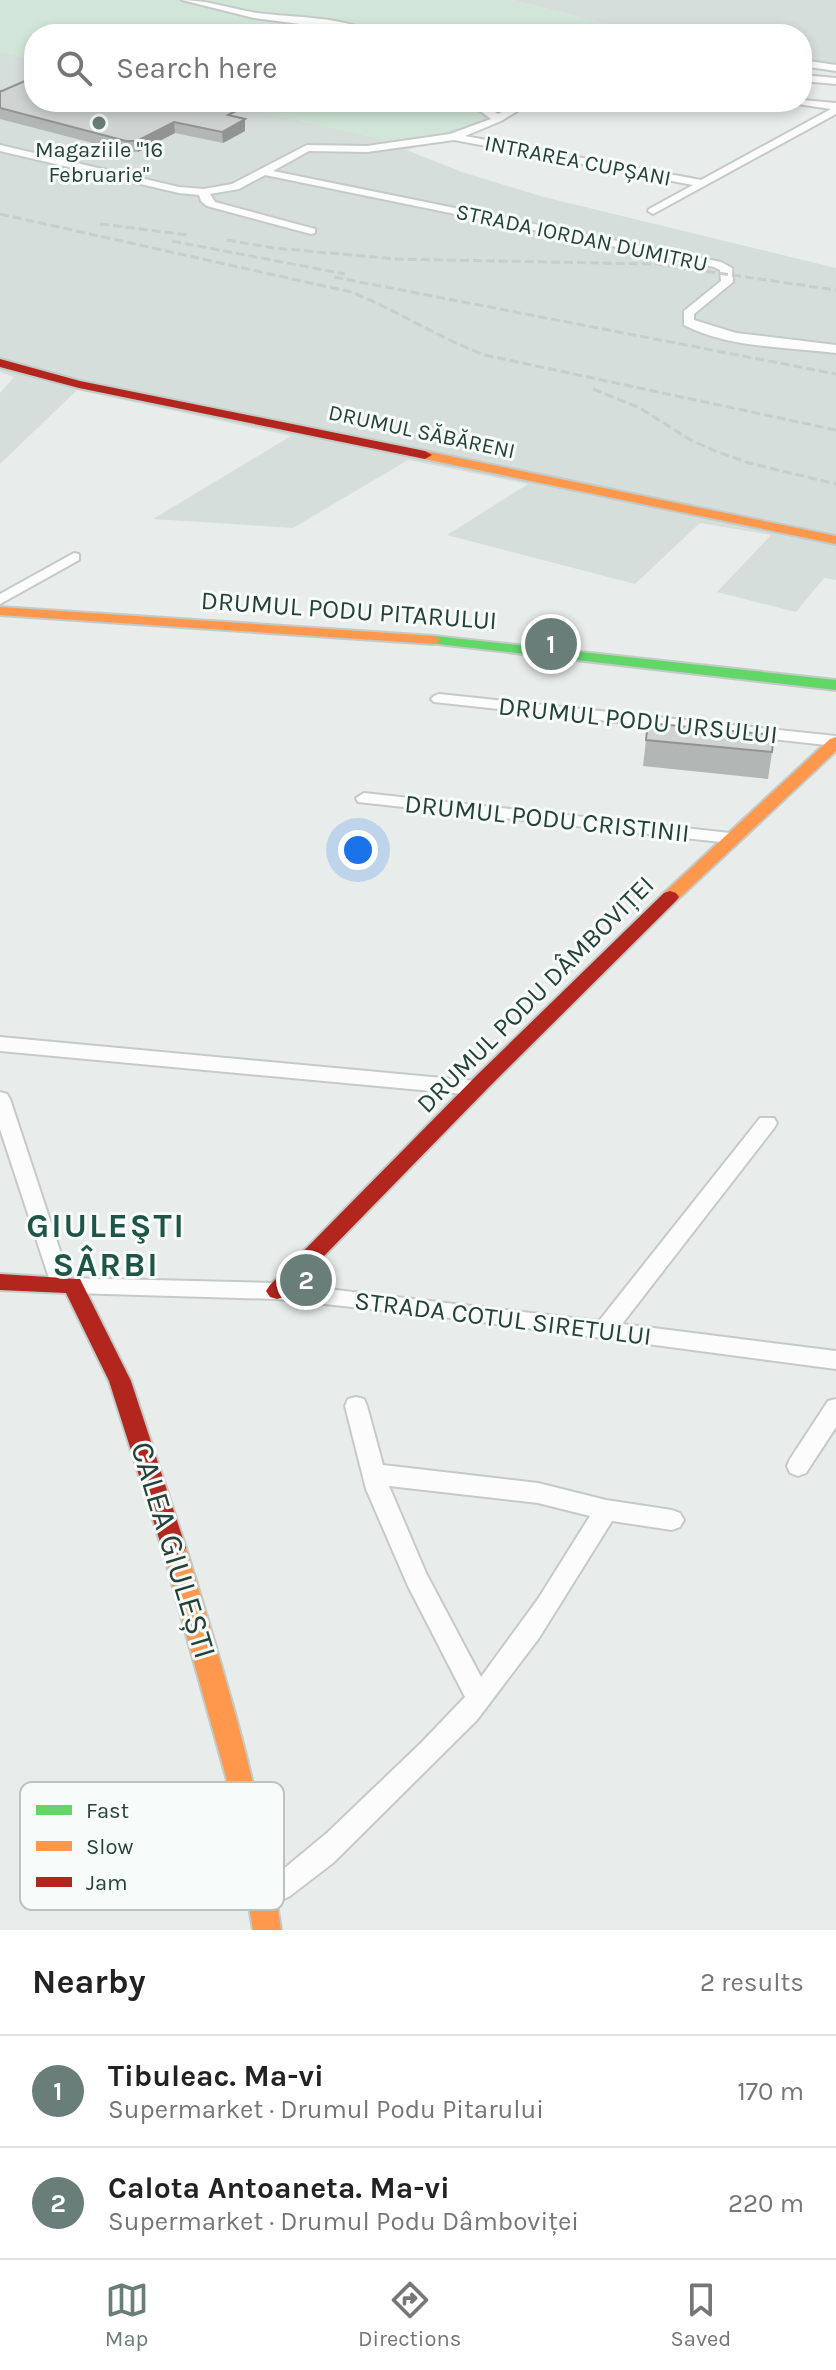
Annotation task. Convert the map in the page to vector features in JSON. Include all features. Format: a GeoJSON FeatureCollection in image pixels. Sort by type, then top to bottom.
{"type":"FeatureCollection","features":[{"type":"Feature","properties":{"kind":"street"},"geometry":{"type":"LineString","coordinates":[[186,0],[242,13],[326,24]]}},
{"type":"Feature","properties":{"kind":"street"},"geometry":{"type":"LineString","coordinates":[[812,64],[836,68]]}},
{"type":"Feature","properties":{"kind":"street"},"geometry":{"type":"LineString","coordinates":[[812,79],[836,81]]}},
{"type":"Feature","properties":{"kind":"street"},"geometry":{"type":"LineString","coordinates":[[812,105],[836,108]]}},
{"type":"Feature","properties":{"kind":"street"},"geometry":{"type":"LineString","coordinates":[[653,211],[836,108]]}},
{"type":"Feature","properties":{"kind":"street"},"geometry":{"type":"LineString","coordinates":[[488,112],[498,119]]}},
{"type":"Feature","properties":{"kind":"street"},"geometry":{"type":"LineString","coordinates":[[0,148],[179,190],[204,192],[235,187],[307,148],[367,149],[452,137],[510,112]]}},
{"type":"Feature","properties":{"kind":"street","name":"INTRAREA CUPȘANI"},"geometry":{"type":"LineString","coordinates":[[452,137],[705,184]]}},
{"type":"Feature","properties":{"kind":"street","name":"STRADA IORDAN DUMITRU"},"geometry":{"type":"LineString","coordinates":[[265,172],[717,264],[726,268],[727,282],[688,313],[688,322],[693,326],[721,333],[836,349]]}},
{"type":"Feature","properties":{"kind":"street"},"geometry":{"type":"LineString","coordinates":[[204,192],[204,197],[211,204],[311,231]]}},
{"type":"Feature","properties":{"kind":"street","name":"DRUMUL SĂBĂRENI"},"geometry":{"type":"LineString","coordinates":[[0,363],[79,384],[836,540]]}},
{"type":"Feature","properties":{"kind":"street"},"geometry":{"type":"LineString","coordinates":[[0,600],[74,557]]}},
{"type":"Feature","properties":{"kind":"street","name":"DRUMUL PODU PITARULUI"},"geometry":{"type":"LineString","coordinates":[[0,611],[435,640],[836,685]]}},
{"type":"Feature","properties":{"kind":"street","name":"DRUMUL PODU URSULUI"},"geometry":{"type":"LineString","coordinates":[[439,699],[602,714],[836,742]]}},
{"type":"Feature","properties":{"kind":"street","name":"DRUMUL PODU DÂMBOVIȚEI"},"geometry":{"type":"LineString","coordinates":[[277,1291],[475,1088],[730,838],[836,742]]}},
{"type":"Feature","properties":{"kind":"street","name":"DRUMUL PODU CRISTINII"},"geometry":{"type":"LineString","coordinates":[[364,798],[730,838]]}},
{"type":"Feature","properties":{"kind":"street"},"geometry":{"type":"LineString","coordinates":[[0,1044],[475,1088]]}},
{"type":"Feature","properties":{"kind":"street"},"geometry":{"type":"LineString","coordinates":[[0,1099],[66,1285],[0,1282]]}},
{"type":"Feature","properties":{"kind":"street"},"geometry":{"type":"LineString","coordinates":[[605,1329],[767,1123]]}},
{"type":"Feature","properties":{"kind":"street","name":"STRADA COTUL SIRETULUI"},"geometry":{"type":"LineString","coordinates":[[66,1285],[277,1291],[605,1329],[836,1360]]}},
{"type":"Feature","properties":{"kind":"street","name":"CALEA GIULEȘTI"},"geometry":{"type":"LineString","coordinates":[[66,1285],[99,1326],[122,1381],[210,1662],[241,1782]]}},
{"type":"Feature","properties":{"kind":"street"},"geometry":{"type":"LineString","coordinates":[[356,1406],[373,1474],[416,1578],[479,1698]]}},
{"type":"Feature","properties":{"kind":"street"},"geometry":{"type":"LineString","coordinates":[[798,1466],[836,1408]]}},
{"type":"Feature","properties":{"kind":"street"},"geometry":{"type":"LineString","coordinates":[[373,1474],[538,1493],[606,1510],[672,1520]]}},
{"type":"Feature","properties":{"kind":"street"},"geometry":{"type":"LineString","coordinates":[[284,1886],[331,1847],[447,1735],[479,1698],[541,1616],[606,1510]]}},
{"type":"Feature","properties":{"kind":"street","name":"CALEA GIULEȘTI"},"geometry":{"type":"LineString","coordinates":[[265,1910],[267,1930]]}},
{"type":"Feature","properties":{"kind":"shaded area"},"geometry":{"type":"Polygon","coordinates":[[[511,0],[836,0],[836,67],[812,63],[812,24],[607,24],[511,0]]]}},
{"type":"Feature","properties":{"kind":"shaded area"},"geometry":{"type":"Polygon","coordinates":[[[0,52],[24,57],[24,112],[264,112],[374,137],[462,172],[544,197],[836,268],[836,580],[824,578],[796,612],[717,592],[771,535],[700,523],[635,584],[447,535],[528,484],[408,460],[293,528],[153,519],[291,436],[77,390],[0,464],[0,393],[14,377],[0,372],[0,52]]]}},
{"type":"Feature","properties":{"kind":"green space"},"geometry":{"type":"Polygon","coordinates":[[[0,0],[511,0],[608,24],[24,24],[24,57],[0,52],[0,0]]]}},
{"type":"Feature","properties":{"kind":"green space"},"geometry":{"type":"Polygon","coordinates":[[[264,112],[501,112],[434,142],[407,150],[374,137],[264,112]]]}},
{"type":"Feature","properties":{"kind":"building"},"geometry":{"type":"Polygon","coordinates":[[[24,81],[24,112],[234,112],[228,115],[245,119],[222,132],[174,122],[137,141],[126,141],[0,108],[2,91],[24,81]]]}},
{"type":"Feature","properties":{"kind":"building"},"geometry":{"type":"Polygon","coordinates":[[[648,723],[774,735],[772,752],[646,740],[648,723]]]}},
{"type":"Feature","properties":{"kind":"railway"},"geometry":{"type":"LineString","coordinates":[[0,214],[351,292],[485,355],[836,430]]}},
{"type":"Feature","properties":{"kind":"railway"},"geometry":{"type":"LineString","coordinates":[[100,224],[188,235]]}},
{"type":"Feature","properties":{"kind":"railway"},"geometry":{"type":"LineString","coordinates":[[227,240],[274,248],[396,259],[655,264],[836,290]]}},
{"type":"Feature","properties":{"kind":"railway"},"geometry":{"type":"LineString","coordinates":[[172,241],[345,274]]}},
{"type":"Feature","properties":{"kind":"railway"},"geometry":{"type":"LineString","coordinates":[[334,277],[836,374]]}},
{"type":"Feature","properties":{"kind":"railway"},"geometry":{"type":"LineString","coordinates":[[593,389],[640,408],[689,439],[715,451],[749,463],[836,484]]}},
{"type":"Feature","properties":{"kind":"traffic: fast"},"geometry":{"type":"LineString","coordinates":[[434,640],[836,685]]}},
{"type":"Feature","properties":{"kind":"traffic: slow"},"geometry":{"type":"LineString","coordinates":[[425,455],[836,540]]}},
{"type":"Feature","properties":{"kind":"traffic: slow"},"geometry":{"type":"LineString","coordinates":[[0,611],[434,640]]}},
{"type":"Feature","properties":{"kind":"traffic: slow"},"geometry":{"type":"LineString","coordinates":[[670,897],[836,742]]}},
{"type":"Feature","properties":{"kind":"traffic: slow"},"geometry":{"type":"LineString","coordinates":[[174,1548],[240,1782]]}},
{"type":"Feature","properties":{"kind":"traffic: slow"},"geometry":{"type":"LineString","coordinates":[[265,1910],[267,1930]]}},
{"type":"Feature","properties":{"kind":"traffic: jam"},"geometry":{"type":"LineString","coordinates":[[0,363],[79,384],[425,455]]}},
{"type":"Feature","properties":{"kind":"traffic: jam"},"geometry":{"type":"LineString","coordinates":[[277,1291],[483,1081],[670,897]]}},
{"type":"Feature","properties":{"kind":"traffic: jam"},"geometry":{"type":"LineString","coordinates":[[0,1282],[73,1285],[120,1381],[174,1548]]}},
{"type":"Feature","properties":{"kind":"place","name":"Magaziile \"16 Februarie\""},"geometry":{"type":"Point","coordinates":[99,123]}},
{"type":"Feature","properties":{"kind":"place","name":"Tibuleac. Ma-vi"},"geometry":{"type":"Point","coordinates":[551,644]}},
{"type":"Feature","properties":{"kind":"place","name":"Calota Antoaneta. Ma-vi"},"geometry":{"type":"Point","coordinates":[306,1280]}},
{"type":"Feature","properties":{"kind":"district","name":"GIULEŞTI SÂRBI"},"geometry":{"type":"Point","coordinates":[106,1244]}}]}
